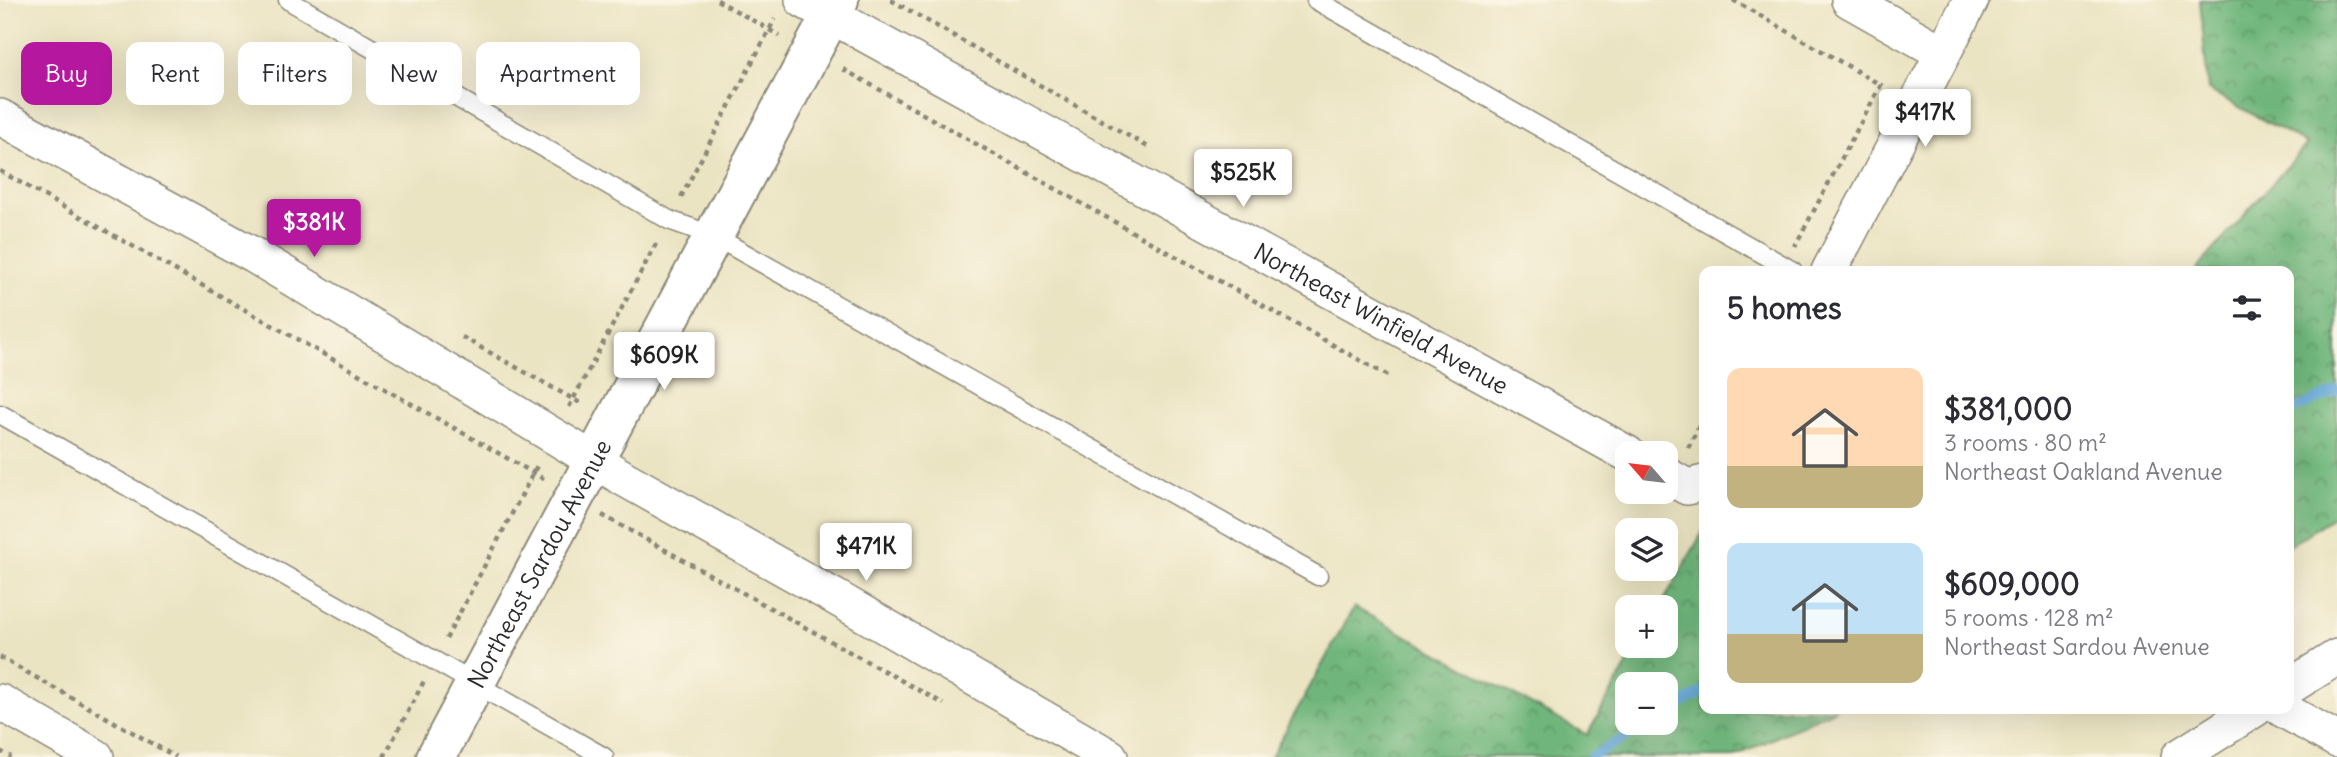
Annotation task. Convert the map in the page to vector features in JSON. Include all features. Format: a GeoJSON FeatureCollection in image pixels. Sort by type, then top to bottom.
{"type":"FeatureCollection","features":[{"type":"Feature","properties":{"kind":"main road","name":"Northeast Sardou Avenue"},"geometry":{"type":"LineString","coordinates":[[436,757],[811,53],[813,6]]}},
{"type":"Feature","properties":{"kind":"street"},"geometry":{"type":"LineString","coordinates":[[1849,0],[1943,54]]}},
{"type":"Feature","properties":{"kind":"street"},"geometry":{"type":"LineString","coordinates":[[1832,266],[1971,0]]}},
{"type":"Feature","properties":{"kind":"street","name":"Northeast Winfield Avenue"},"geometry":{"type":"LineString","coordinates":[[813,6],[1615,447]]}},
{"type":"Feature","properties":{"kind":"street"},"geometry":{"type":"LineString","coordinates":[[0,117],[255,256],[553,436],[1110,757]]}},
{"type":"Feature","properties":{"kind":"street"},"geometry":{"type":"LineString","coordinates":[[1678,482],[1687,487],[1699,485]]}},
{"type":"Feature","properties":{"kind":"street"},"geometry":{"type":"LineString","coordinates":[[2294,684],[2337,657]]}},
{"type":"Feature","properties":{"kind":"street"},"geometry":{"type":"LineString","coordinates":[[0,702],[96,757]]}},
{"type":"Feature","properties":{"kind":"street"},"geometry":{"type":"LineString","coordinates":[[2179,757],[2247,714]]}},
{"type":"Feature","properties":{"kind":"street"},"geometry":{"type":"LineString","coordinates":[[2291,714],[2337,740]]}},
{"type":"Feature","properties":{"kind":"lane"},"geometry":{"type":"LineString","coordinates":[[288,0],[669,220],[713,236],[1318,576]]}},
{"type":"Feature","properties":{"kind":"lane"},"geometry":{"type":"LineString","coordinates":[[1316,0],[1784,266]]}},
{"type":"Feature","properties":{"kind":"lane"},"geometry":{"type":"LineString","coordinates":[[0,414],[604,757]]}},
{"type":"Feature","properties":{"kind":"path"},"geometry":{"type":"LineString","coordinates":[[717,0],[1390,377]]}},
{"type":"Feature","properties":{"kind":"path"},"geometry":{"type":"LineString","coordinates":[[1733,0],[1881,85],[1790,266]]}},
{"type":"Feature","properties":{"kind":"path"},"geometry":{"type":"LineString","coordinates":[[384,757],[769,30],[813,6]]}},
{"type":"Feature","properties":{"kind":"path"},"geometry":{"type":"LineString","coordinates":[[0,171],[533,472],[574,498],[956,710]]}},
{"type":"Feature","properties":{"kind":"path"},"geometry":{"type":"LineString","coordinates":[[0,657],[176,757]]}},
{"type":"Feature","properties":{"kind":"path"},"geometry":{"type":"LineString","coordinates":[[0,751],[11,757]]}},
{"type":"Feature","properties":{"kind":"green space"},"geometry":{"type":"Polygon","coordinates":[[[2200,0],[2337,0],[2337,514],[2294,543],[2294,266],[2199,266],[2307,144],[2208,90],[2200,0]]]}},
{"type":"Feature","properties":{"kind":"green space"},"geometry":{"type":"Polygon","coordinates":[[[1699,539],[1699,714],[1825,714],[1734,757],[1271,757],[1354,607],[1587,735],[1615,686],[1615,735],[1678,735],[1678,672],[1623,672],[1631,658],[1678,658],[1678,595],[1667,595],[1675,581],[1678,581],[1678,576],[1699,539]]]}},
{"type":"Feature","properties":{"kind":"waterway"},"geometry":{"type":"LineString","coordinates":[[2294,410],[2337,391]]}},
{"type":"Feature","properties":{"kind":"waterway"},"geometry":{"type":"LineString","coordinates":[[1678,706],[1699,694]]}},
{"type":"Feature","properties":{"kind":"waterway"},"geometry":{"type":"LineString","coordinates":[[1591,757],[1629,735]]}}]}
